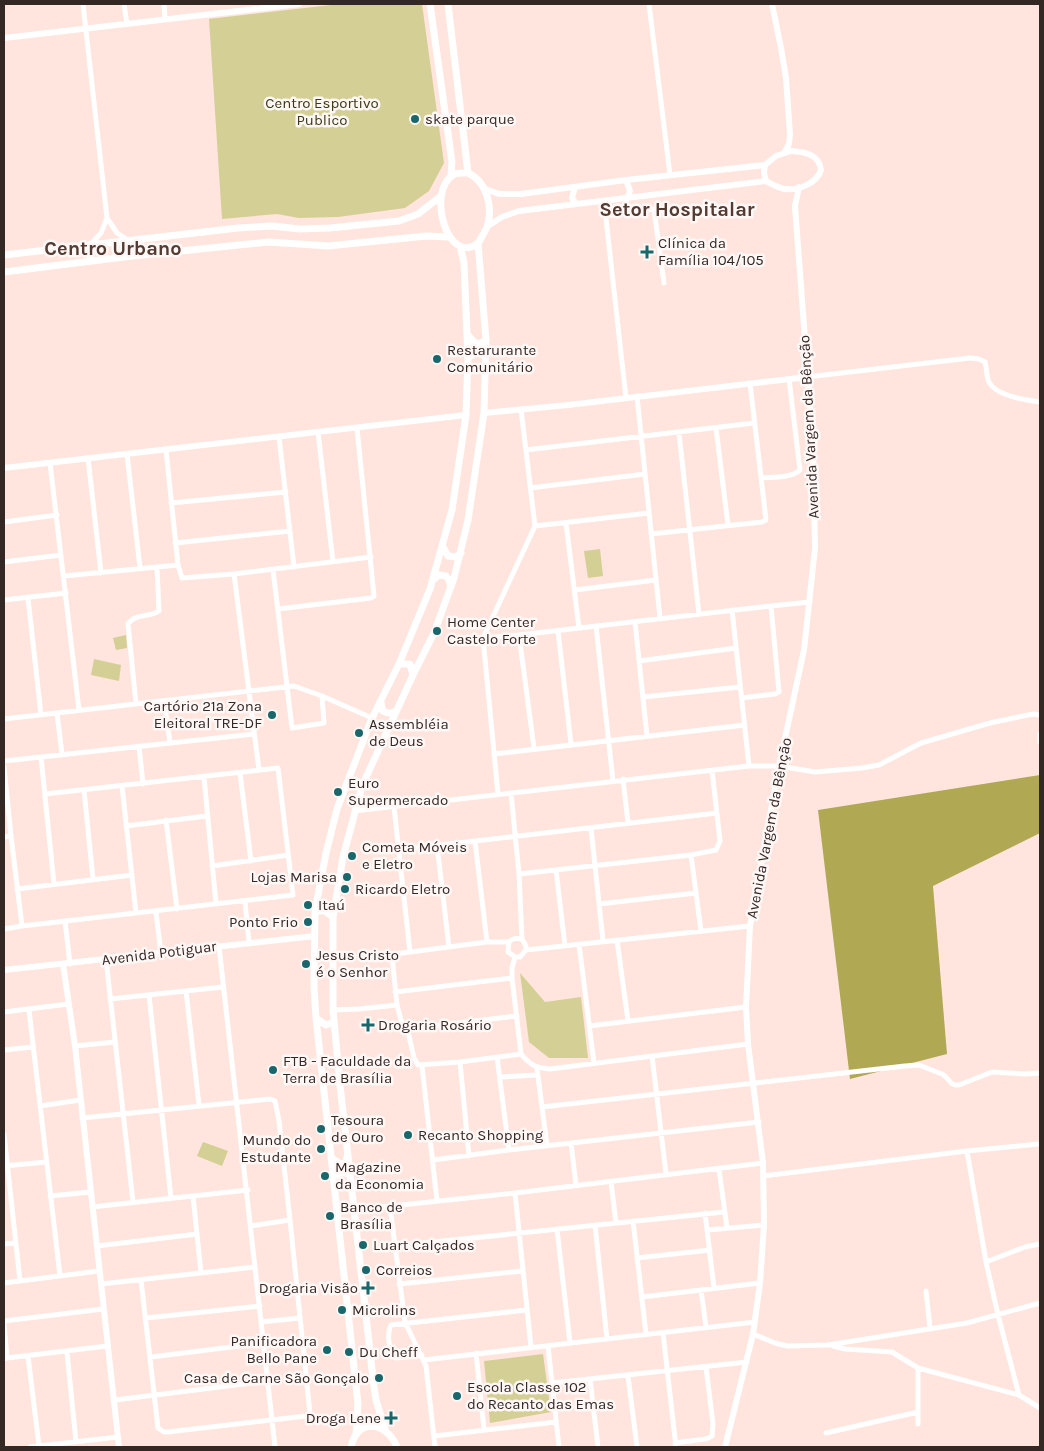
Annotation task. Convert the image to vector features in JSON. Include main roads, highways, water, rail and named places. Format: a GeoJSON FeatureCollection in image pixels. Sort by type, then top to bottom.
{"type":"FeatureCollection","features":[{"type":"Feature","properties":{"kind":"main road"},"geometry":{"type":"LineString","coordinates":[[4,255],[91,244],[272,226],[300,229],[330,228],[399,221],[418,214],[441,196],[451,176],[452,162],[430,4]]}},
{"type":"Feature","properties":{"kind":"main road"},"geometry":{"type":"LineString","coordinates":[[448,4],[468,173]]}},
{"type":"Feature","properties":{"kind":"main road"},"geometry":{"type":"LineString","coordinates":[[397,1447],[385,1429],[376,1400],[349,1175],[334,1022],[332,917],[343,857],[362,786],[434,633],[451,588],[461,553],[473,493],[484,413],[486,340],[478,243],[488,226],[489,207],[485,189],[476,177],[468,173],[451,176]]}},
{"type":"Feature","properties":{"kind":"main road"},"geometry":{"type":"LineString","coordinates":[[441,196],[441,220],[449,238],[460,246],[468,247],[478,243]]}},
{"type":"Feature","properties":{"kind":"main road"},"geometry":{"type":"LineString","coordinates":[[4,272],[269,242],[328,246],[426,236],[449,238]]}},
{"type":"Feature","properties":{"kind":"main road"},"geometry":{"type":"LineString","coordinates":[[128,240],[133,247],[132,256]]}},
{"type":"Feature","properties":{"kind":"main road"},"geometry":{"type":"LineString","coordinates":[[91,244],[88,253],[92,261]]}},
{"type":"Feature","properties":{"kind":"main road"},"geometry":{"type":"LineString","coordinates":[[356,1435],[358,1404],[316,1018],[314,987],[315,911],[337,809],[372,718],[399,664],[433,580],[452,510],[466,415],[468,358],[464,263],[460,246]]}},
{"type":"Feature","properties":{"kind":"main road"},"geometry":{"type":"LineString","coordinates":[[468,335],[476,343],[482,343],[486,340]]}},
{"type":"Feature","properties":{"kind":"main road"},"geometry":{"type":"LineString","coordinates":[[468,358],[475,352],[485,356]]}},
{"type":"Feature","properties":{"kind":"main road"},"geometry":{"type":"LineString","coordinates":[[443,546],[448,556],[456,557],[461,553]]}},
{"type":"Feature","properties":{"kind":"main road"},"geometry":{"type":"LineString","coordinates":[[433,580],[439,575],[446,576],[451,588]]}},
{"type":"Feature","properties":{"kind":"main road"},"geometry":{"type":"LineString","coordinates":[[399,664],[410,664],[413,675]]}},
{"type":"Feature","properties":{"kind":"main road"},"geometry":{"type":"LineString","coordinates":[[381,701],[384,712],[390,714],[396,711]]}},
{"type":"Feature","properties":{"kind":"main road"},"geometry":{"type":"LineString","coordinates":[[315,911],[325,911],[332,917]]}},
{"type":"Feature","properties":{"kind":"main road"},"geometry":{"type":"LineString","coordinates":[[316,1018],[326,1025],[334,1022]]}},
{"type":"Feature","properties":{"kind":"main road"},"geometry":{"type":"LineString","coordinates":[[331,1158],[343,1164],[348,1156]]}},
{"type":"Feature","properties":{"kind":"main road"},"geometry":{"type":"LineString","coordinates":[[333,1177],[344,1172],[349,1175]]}},
{"type":"Feature","properties":{"kind":"main road"},"geometry":{"type":"LineString","coordinates":[[350,1447],[356,1435],[362,1429],[368,1426],[375,1426],[385,1429]]}},
{"type":"Feature","properties":{"kind":"place","name":"skate parque"},"geometry":{"type":"Point","coordinates":[415,119]}},
{"type":"Feature","properties":{"kind":"place","name":"Clínica da Família 104/105"},"geometry":{"type":"Point","coordinates":[647,252]}},
{"type":"Feature","properties":{"kind":"place","name":"Restarurante Comunitário"},"geometry":{"type":"Point","coordinates":[437,359]}},
{"type":"Feature","properties":{"kind":"place","name":"Home Center Castelo Forte"},"geometry":{"type":"Point","coordinates":[437,631]}},
{"type":"Feature","properties":{"kind":"place","name":"Cartório 21ª Zona Eleitoral TRE-DF"},"geometry":{"type":"Point","coordinates":[272,715]}},
{"type":"Feature","properties":{"kind":"place","name":"Assembléia de Deus"},"geometry":{"type":"Point","coordinates":[359,733]}},
{"type":"Feature","properties":{"kind":"place","name":"Euro Supermercado"},"geometry":{"type":"Point","coordinates":[338,792]}},
{"type":"Feature","properties":{"kind":"place","name":"Cometa Móveis e Eletro"},"geometry":{"type":"Point","coordinates":[352,856]}},
{"type":"Feature","properties":{"kind":"place","name":"Lojas Marisa"},"geometry":{"type":"Point","coordinates":[347,877]}},
{"type":"Feature","properties":{"kind":"place","name":"Ricardo Eletro"},"geometry":{"type":"Point","coordinates":[345,889]}},
{"type":"Feature","properties":{"kind":"place","name":"Itaú"},"geometry":{"type":"Point","coordinates":[308,905]}},
{"type":"Feature","properties":{"kind":"place","name":"Ponto Frio"},"geometry":{"type":"Point","coordinates":[308,922]}},
{"type":"Feature","properties":{"kind":"place","name":"Jesus Cristo é o Senhor"},"geometry":{"type":"Point","coordinates":[306,964]}},
{"type":"Feature","properties":{"kind":"place","name":"Drogaria Rosário"},"geometry":{"type":"Point","coordinates":[368,1025]}},
{"type":"Feature","properties":{"kind":"place","name":"FTB - Faculdade da Terra de Brasília"},"geometry":{"type":"Point","coordinates":[273,1070]}},
{"type":"Feature","properties":{"kind":"place","name":"Tesoura de Ouro"},"geometry":{"type":"Point","coordinates":[321,1129]}},
{"type":"Feature","properties":{"kind":"place","name":"Recanto Shopping"},"geometry":{"type":"Point","coordinates":[408,1135]}},
{"type":"Feature","properties":{"kind":"place","name":"Mundo do Estudante"},"geometry":{"type":"Point","coordinates":[321,1149]}},
{"type":"Feature","properties":{"kind":"place","name":"Magazine da Economia"},"geometry":{"type":"Point","coordinates":[325,1176]}},
{"type":"Feature","properties":{"kind":"place","name":"Banco de Brasília"},"geometry":{"type":"Point","coordinates":[330,1216]}},
{"type":"Feature","properties":{"kind":"place","name":"Luart Calçados"},"geometry":{"type":"Point","coordinates":[363,1245]}},
{"type":"Feature","properties":{"kind":"place","name":"Correios"},"geometry":{"type":"Point","coordinates":[366,1270]}},
{"type":"Feature","properties":{"kind":"place","name":"Drogaria Visão"},"geometry":{"type":"Point","coordinates":[368,1288]}},
{"type":"Feature","properties":{"kind":"place","name":"Microlins"},"geometry":{"type":"Point","coordinates":[342,1310]}},
{"type":"Feature","properties":{"kind":"place","name":"Panificadora Bello Pane"},"geometry":{"type":"Point","coordinates":[327,1350]}},
{"type":"Feature","properties":{"kind":"place","name":"Du Cheff"},"geometry":{"type":"Point","coordinates":[349,1352]}},
{"type":"Feature","properties":{"kind":"place","name":"Casa de Carne São Gonçalo"},"geometry":{"type":"Point","coordinates":[379,1378]}},
{"type":"Feature","properties":{"kind":"place","name":"Escola Classe 102 do Recanto das Emas"},"geometry":{"type":"Point","coordinates":[457,1396]}},
{"type":"Feature","properties":{"kind":"place","name":"Droga Lene"},"geometry":{"type":"Point","coordinates":[391,1418]}},
{"type":"Feature","properties":{"kind":"district","name":"Setor Hospitalar"},"geometry":{"type":"Point","coordinates":[677,209]}},
{"type":"Feature","properties":{"kind":"district","name":"Centro Urbano"},"geometry":{"type":"Point","coordinates":[113,248]}},
{"type":"Feature","properties":{"kind":"park label","name":"Centro Esportivo Publico"},"geometry":{"type":"Point","coordinates":[322,112]}}]}
